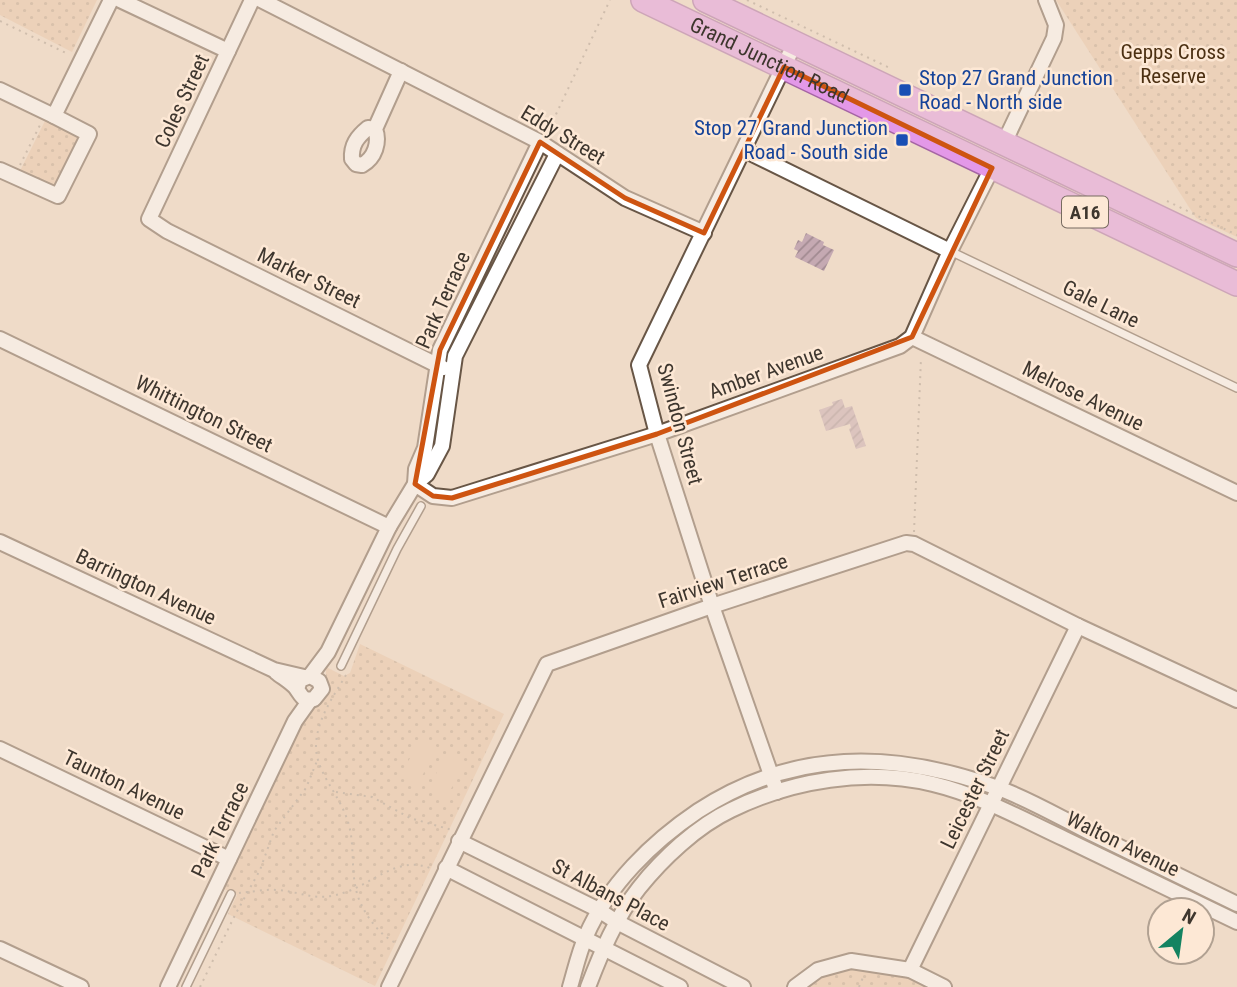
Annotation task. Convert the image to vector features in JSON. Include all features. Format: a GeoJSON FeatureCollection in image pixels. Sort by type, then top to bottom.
{"type":"FeatureCollection","features":[{"type":"Feature","properties":{"kind":"highway","name":"Grand Junction Road"},"geometry":{"type":"LineString","coordinates":[[643,0],[1237,284]]}},
{"type":"Feature","properties":{"kind":"highway","name":"Grand Junction Road"},"geometry":{"type":"LineString","coordinates":[[705,0],[1237,255]]}},
{"type":"Feature","properties":{"kind":"street"},"geometry":{"type":"LineString","coordinates":[[50,115],[82,60],[111,0]]}},
{"type":"Feature","properties":{"kind":"street"},"geometry":{"type":"LineString","coordinates":[[120,0],[228,51]]}},
{"type":"Feature","properties":{"kind":"street","name":"Coles Street"},"geometry":{"type":"LineString","coordinates":[[149,219],[252,0]]}},
{"type":"Feature","properties":{"kind":"street","name":"Eddy Street"},"geometry":{"type":"LineString","coordinates":[[261,0],[540,142],[625,198],[704,233]]}},
{"type":"Feature","properties":{"kind":"street"},"geometry":{"type":"LineString","coordinates":[[1004,143],[1055,38],[1056,25],[1046,0]]}},
{"type":"Feature","properties":{"kind":"street","name":"Swindon Street"},"geometry":{"type":"LineString","coordinates":[[777,792],[712,606],[657,434],[639,365],[795,43]]}},
{"type":"Feature","properties":{"kind":"street"},"geometry":{"type":"LineString","coordinates":[[375,129],[401,71]]}},
{"type":"Feature","properties":{"kind":"street"},"geometry":{"type":"LineString","coordinates":[[0,90],[89,134],[58,197],[0,170]]}},
{"type":"Feature","properties":{"kind":"street","name":"Park Terrace"},"geometry":{"type":"LineString","coordinates":[[415,484],[416,469],[425,449],[440,350],[540,142]]}},
{"type":"Feature","properties":{"kind":"street"},"geometry":{"type":"LineString","coordinates":[[744,150],[950,251]]}},
{"type":"Feature","properties":{"kind":"street","name":"Park Terrace"},"geometry":{"type":"LineString","coordinates":[[168,987],[295,721],[307,687],[328,652],[390,527],[415,484],[427,474],[442,446],[455,356],[557,154]]}},
{"type":"Feature","properties":{"kind":"street"},"geometry":{"type":"LineString","coordinates":[[912,337],[950,251],[992,168]]}},
{"type":"Feature","properties":{"kind":"street","name":"Marker Street"},"geometry":{"type":"LineString","coordinates":[[149,219],[167,231],[437,366],[453,370]]}},
{"type":"Feature","properties":{"kind":"street","name":"Amber Avenue"},"geometry":{"type":"LineString","coordinates":[[415,484],[433,496],[452,498],[657,434],[900,346],[912,337]]}},
{"type":"Feature","properties":{"kind":"street","name":"Melrose Avenue"},"geometry":{"type":"LineString","coordinates":[[912,337],[1237,493]]}},
{"type":"Feature","properties":{"kind":"street","name":"Whittington Street"},"geometry":{"type":"LineString","coordinates":[[0,338],[390,527]]}},
{"type":"Feature","properties":{"kind":"street","name":"Barrington Avenue"},"geometry":{"type":"LineString","coordinates":[[0,542],[307,687]]}},
{"type":"Feature","properties":{"kind":"street","name":"Fairview Terrace"},"geometry":{"type":"LineString","coordinates":[[389,987],[547,664],[712,606],[906,543],[914,544]]}},
{"type":"Feature","properties":{"kind":"street"},"geometry":{"type":"LineString","coordinates":[[914,544],[1077,626],[1237,700]]}},
{"type":"Feature","properties":{"kind":"street","name":"Leicester Street"},"geometry":{"type":"LineString","coordinates":[[910,970],[1077,626]]}},
{"type":"Feature","properties":{"kind":"street","name":"Taunton Avenue"},"geometry":{"type":"LineString","coordinates":[[0,748],[229,859]]}},
{"type":"Feature","properties":{"kind":"street","name":"Walton Avenue"},"geometry":{"type":"LineString","coordinates":[[570,987],[585,938],[599,910],[623,877],[668,831],[719,798],[771,774],[834,762],[886,761],[937,770],[999,788],[1237,904]]}},
{"type":"Feature","properties":{"kind":"street","name":"Walton Avenue"},"geometry":{"type":"LineString","coordinates":[[588,987],[603,947],[638,889],[680,845],[730,810],[777,792],[835,778],[887,776],[933,784],[990,803],[1237,922]]}},
{"type":"Feature","properties":{"kind":"street","name":"St Albans Place"},"geometry":{"type":"LineString","coordinates":[[461,837],[743,987]]}},
{"type":"Feature","properties":{"kind":"street"},"geometry":{"type":"LineString","coordinates":[[444,871],[680,987]]}},
{"type":"Feature","properties":{"kind":"street"},"geometry":{"type":"LineString","coordinates":[[0,949],[81,987]]}},
{"type":"Feature","properties":{"kind":"street"},"geometry":{"type":"LineString","coordinates":[[794,987],[818,970],[851,961],[910,970],[944,987]]}},
{"type":"Feature","properties":{"kind":"lane","name":"Gale Lane"},"geometry":{"type":"LineString","coordinates":[[950,251],[1237,388]]}},
{"type":"Feature","properties":{"kind":"lane"},"geometry":{"type":"LineString","coordinates":[[341,666],[397,549],[421,506]]}},
{"type":"Feature","properties":{"kind":"lane"},"geometry":{"type":"LineString","coordinates":[[359,589],[375,596]]}},
{"type":"Feature","properties":{"kind":"lane","name":"Park Terrace"},"geometry":{"type":"LineString","coordinates":[[186,987],[231,894]]}},
{"type":"Feature","properties":{"kind":"lane"},"geometry":{"type":"LineString","coordinates":[[200,919],[215,926]]}},
{"type":"Feature","properties":{"kind":"path"},"geometry":{"type":"LineString","coordinates":[[550,127],[610,0]]}},
{"type":"Feature","properties":{"kind":"path"},"geometry":{"type":"LineString","coordinates":[[0,21],[82,60]]}},
{"type":"Feature","properties":{"kind":"path"},"geometry":{"type":"LineString","coordinates":[[14,176],[50,115]]}},
{"type":"Feature","properties":{"kind":"path"},"geometry":{"type":"LineString","coordinates":[[914,544],[921,358]]}},
{"type":"Feature","properties":{"kind":"path"},"geometry":{"type":"LineString","coordinates":[[341,666],[349,670],[327,708],[318,730],[318,760],[346,816],[352,838],[355,888],[361,905],[389,940],[407,948]]}},
{"type":"Feature","properties":{"kind":"path"},"geometry":{"type":"LineString","coordinates":[[200,987],[260,870],[274,831],[306,788],[318,760]]}},
{"type":"Feature","properties":{"kind":"path"},"geometry":{"type":"LineString","coordinates":[[335,792],[372,797],[410,818],[461,837]]}},
{"type":"Feature","properties":{"kind":"path"},"geometry":{"type":"LineString","coordinates":[[231,894],[272,890],[304,897],[322,897],[345,893],[383,873],[408,866],[426,866],[444,871]]}},
{"type":"Feature","properties":{"kind":"highlighted area"},"geometry":{"type":"Polygon","coordinates":[[[784,67],[992,168],[912,337],[657,434],[452,498],[433,496],[415,484],[440,350],[540,142],[625,198],[704,233],[784,67]]]}},
{"type":"Feature","properties":{"kind":"green space"},"geometry":{"type":"Polygon","coordinates":[[[0,0],[97,0],[72,52],[0,15],[0,0]]]}},
{"type":"Feature","properties":{"kind":"green space","name":"Gepps Cross Reserve"},"geometry":{"type":"Polygon","coordinates":[[[1056,0],[1237,0],[1237,237],[1196,218],[1056,0]]]}},
{"type":"Feature","properties":{"kind":"green space"},"geometry":{"type":"Polygon","coordinates":[[[47,117],[84,135],[58,189],[20,171],[47,117]]]}},
{"type":"Feature","properties":{"kind":"green space"},"geometry":{"type":"Polygon","coordinates":[[[360,644],[504,714],[375,986],[228,914],[237,895],[220,887],[301,718],[326,687],[326,667],[344,676],[350,673],[360,644]]]}},
{"type":"Feature","properties":{"kind":"green space"},"geometry":{"type":"Polygon","coordinates":[[[420,738],[437,747],[418,784],[401,776],[420,738]]]}},
{"type":"Feature","properties":{"kind":"green space"},"geometry":{"type":"Polygon","coordinates":[[[447,752],[465,761],[446,799],[428,790],[447,752]]]}},
{"type":"Feature","properties":{"kind":"green space"},"geometry":{"type":"Polygon","coordinates":[[[851,961],[910,970],[944,987],[795,987],[851,961]]]}},
{"type":"Feature","properties":{"kind":"building"},"geometry":{"type":"Polygon","coordinates":[[[806,233],[834,250],[824,271],[795,257],[798,251],[794,249],[798,240],[802,242],[806,233]]]}},
{"type":"Feature","properties":{"kind":"building"},"geometry":{"type":"Polygon","coordinates":[[[842,399],[845,408],[852,406],[866,446],[856,449],[849,429],[850,424],[826,431],[819,410],[842,399]]]}},
{"type":"Feature","properties":{"kind":"place","name":"Stop 27 Grand Junction Road - North side"},"geometry":{"type":"Point","coordinates":[905,90]}},
{"type":"Feature","properties":{"kind":"place","name":"Stop 27 Grand Junction Road - South side"},"geometry":{"type":"Point","coordinates":[902,140]}}]}
